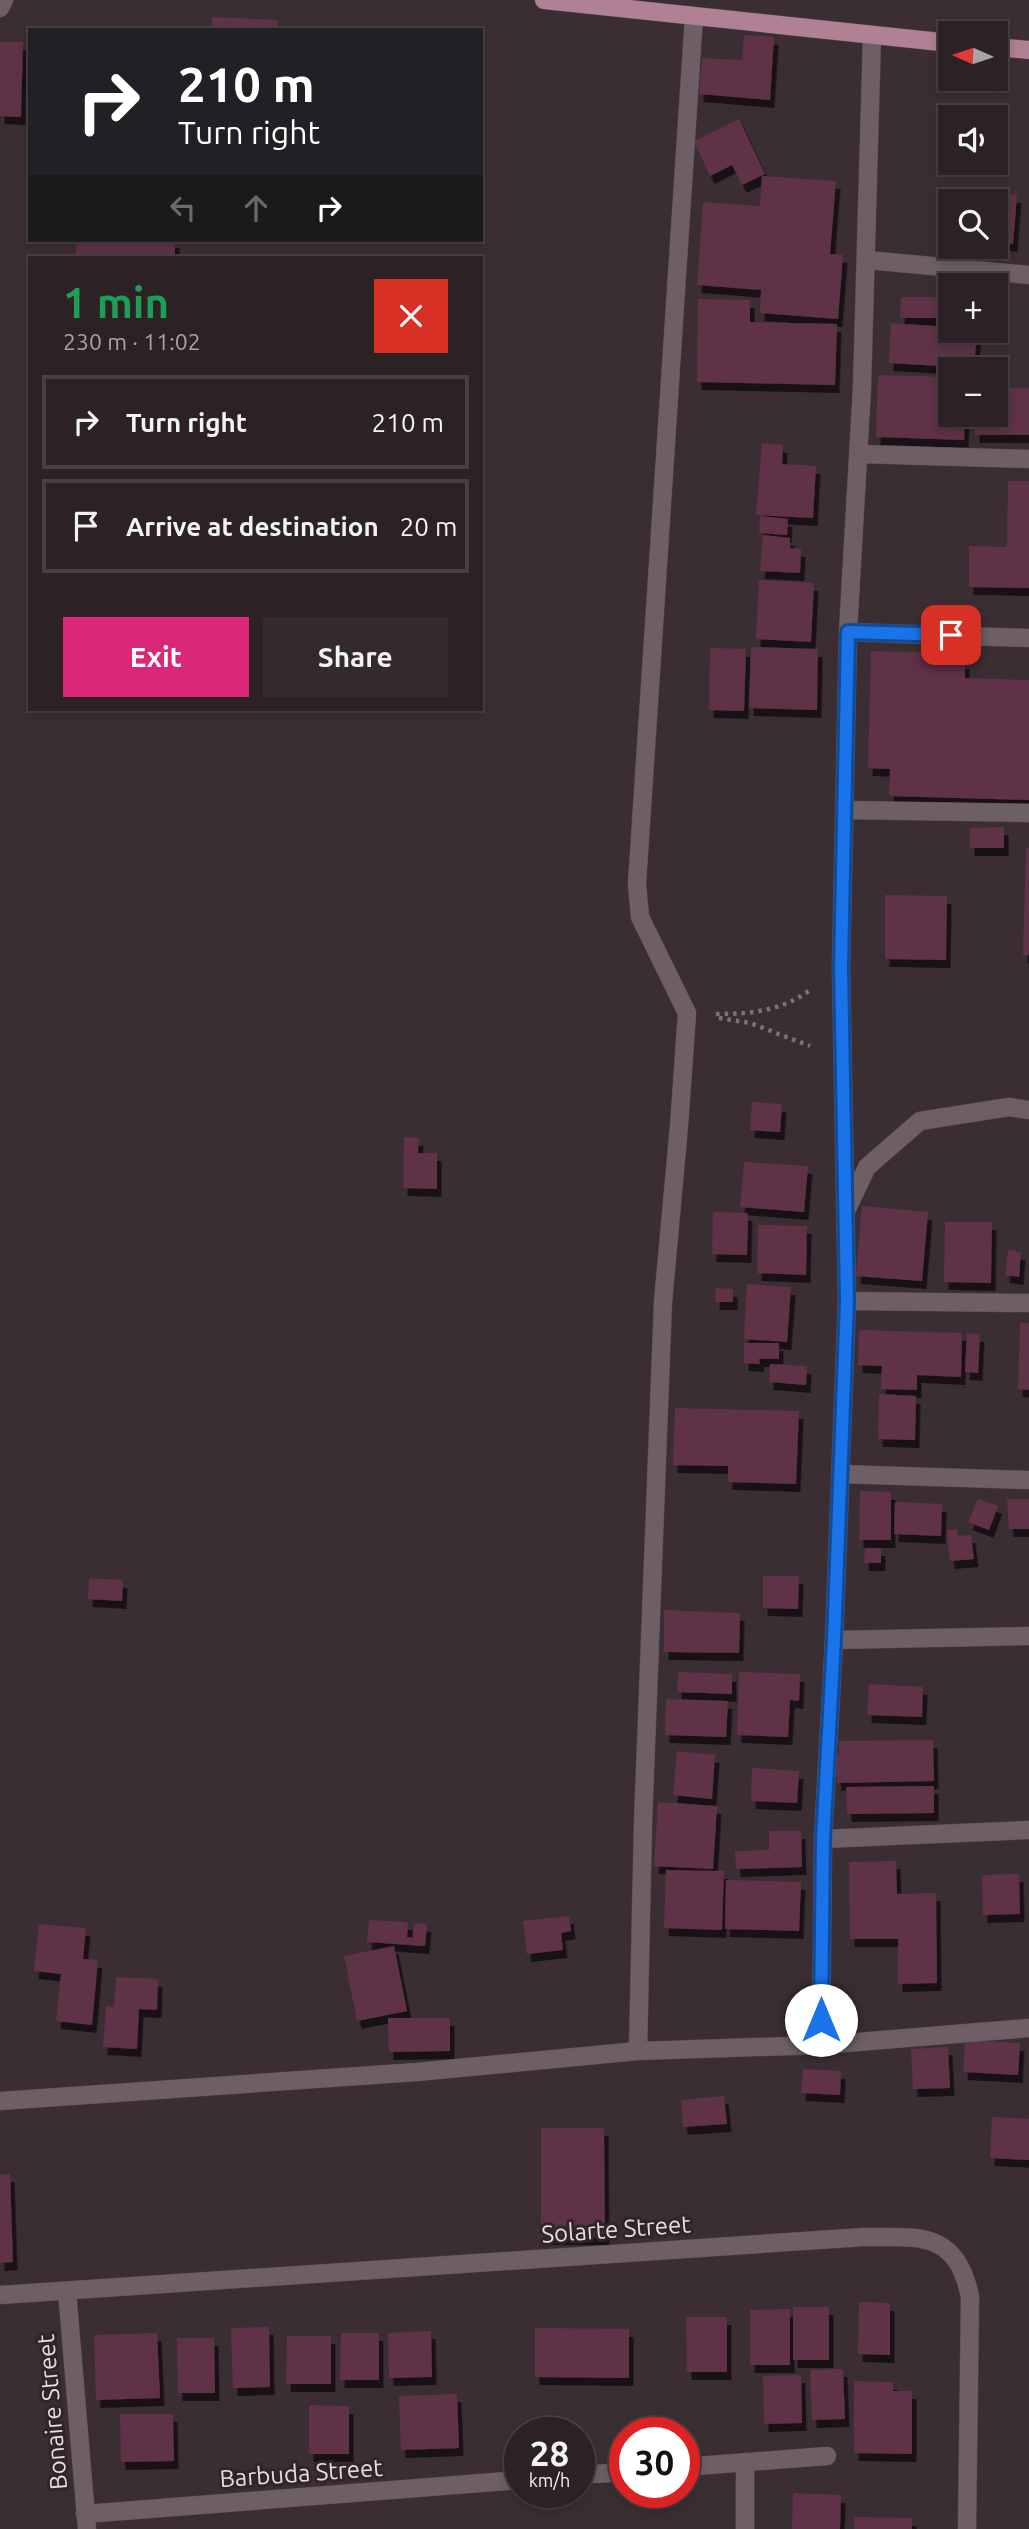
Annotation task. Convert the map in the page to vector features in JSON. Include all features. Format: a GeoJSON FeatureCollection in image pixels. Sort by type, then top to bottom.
{"type":"FeatureCollection","features":[{"type":"Feature","properties":{"kind":"main road"},"geometry":{"type":"LineString","coordinates":[[544,0],[938,42]]}},
{"type":"Feature","properties":{"kind":"main road"},"geometry":{"type":"LineString","coordinates":[[1008,48],[1029,50]]}},
{"type":"Feature","properties":{"kind":"street"},"geometry":{"type":"LineString","coordinates":[[0,8],[4,0]]}},
{"type":"Feature","properties":{"kind":"street"},"geometry":{"type":"LineString","coordinates":[[638,2051],[643,1823],[663,1302],[680,1126],[687,1013],[640,917],[637,884],[694,16]]}},
{"type":"Feature","properties":{"kind":"street"},"geometry":{"type":"LineString","coordinates":[[821,2045],[823,1839],[834,1640],[847,1301],[841,967],[848,632],[860,454],[872,35]]}},
{"type":"Feature","properties":{"kind":"street"},"geometry":{"type":"LineString","coordinates":[[867,260],[1029,275]]}},
{"type":"Feature","properties":{"kind":"street"},"geometry":{"type":"LineString","coordinates":[[860,454],[1029,459]]}},
{"type":"Feature","properties":{"kind":"street"},"geometry":{"type":"LineString","coordinates":[[848,632],[1029,638]]}},
{"type":"Feature","properties":{"kind":"street"},"geometry":{"type":"LineString","coordinates":[[845,810],[1029,813]]}},
{"type":"Feature","properties":{"kind":"street"},"geometry":{"type":"LineString","coordinates":[[845,1212],[867,1167],[920,1121],[1009,1107],[1029,1110]]}},
{"type":"Feature","properties":{"kind":"street"},"geometry":{"type":"LineString","coordinates":[[847,1301],[1029,1303]]}},
{"type":"Feature","properties":{"kind":"street"},"geometry":{"type":"LineString","coordinates":[[840,1474],[1029,1480]]}},
{"type":"Feature","properties":{"kind":"street"},"geometry":{"type":"LineString","coordinates":[[834,1640],[1029,1636]]}},
{"type":"Feature","properties":{"kind":"street"},"geometry":{"type":"LineString","coordinates":[[823,1839],[1029,1830]]}},
{"type":"Feature","properties":{"kind":"street"},"geometry":{"type":"LineString","coordinates":[[0,2101],[417,2072],[638,2051],[821,2045],[1029,2028]]}},
{"type":"Feature","properties":{"kind":"street","name":"Solarte Street"},"geometry":{"type":"LineString","coordinates":[[0,2295],[864,2237],[905,2237],[934,2242],[953,2254],[965,2273],[970,2297],[967,2529]]}},
{"type":"Feature","properties":{"kind":"street","name":"Bonaire Street"},"geometry":{"type":"LineString","coordinates":[[67,2291],[86,2522]]}},
{"type":"Feature","properties":{"kind":"street"},"geometry":{"type":"LineString","coordinates":[[700,2466],[827,2456]]}},
{"type":"Feature","properties":{"kind":"street"},"geometry":{"type":"LineString","coordinates":[[745,2462],[746,2529]]}},
{"type":"Feature","properties":{"kind":"street","name":"Barbuda Street"},"geometry":{"type":"LineString","coordinates":[[86,2522],[504,2482]]}},
{"type":"Feature","properties":{"kind":"path"},"geometry":{"type":"LineString","coordinates":[[687,1013],[751,1014],[793,1002],[841,967]]}},
{"type":"Feature","properties":{"kind":"path"},"geometry":{"type":"LineString","coordinates":[[687,1013],[750,1023],[824,1052],[842,1068]]}},
{"type":"Feature","properties":{"kind":"building"},"geometry":{"type":"Polygon","coordinates":[[[212,17],[278,20],[277,28],[211,28],[212,17]]]}},
{"type":"Feature","properties":{"kind":"building"},"geometry":{"type":"Polygon","coordinates":[[[744,35],[774,37],[770,100],[699,94],[702,58],[742,60],[744,35]]]}},
{"type":"Feature","properties":{"kind":"building"},"geometry":{"type":"Polygon","coordinates":[[[0,42],[23,42],[21,117],[0,116],[0,42]]]}},
{"type":"Feature","properties":{"kind":"building"},"geometry":{"type":"Polygon","coordinates":[[[739,119],[765,174],[742,185],[732,165],[710,176],[694,141],[739,119]]]}},
{"type":"Feature","properties":{"kind":"building"},"geometry":{"type":"Polygon","coordinates":[[[762,176],[836,181],[830,254],[843,255],[838,319],[760,313],[761,290],[697,285],[703,202],[760,206],[762,176]]]}},
{"type":"Feature","properties":{"kind":"building"},"geometry":{"type":"Polygon","coordinates":[[[1008,194],[1017,195],[1013,244],[1008,243],[1008,194]]]}},
{"type":"Feature","properties":{"kind":"building"},"geometry":{"type":"Polygon","coordinates":[[[76,242],[175,242],[175,256],[76,256],[76,242]]]}},
{"type":"Feature","properties":{"kind":"building"},"geometry":{"type":"Polygon","coordinates":[[[901,297],[938,297],[938,318],[900,318],[901,297]]]}},
{"type":"Feature","properties":{"kind":"building"},"geometry":{"type":"Polygon","coordinates":[[[698,299],[750,300],[750,322],[837,324],[835,385],[697,382],[698,299]]]}},
{"type":"Feature","properties":{"kind":"building"},"geometry":{"type":"Polygon","coordinates":[[[891,323],[938,326],[938,343],[976,343],[975,357],[938,357],[938,366],[889,363],[891,323]]]}},
{"type":"Feature","properties":{"kind":"building"},"geometry":{"type":"Polygon","coordinates":[[[878,375],[938,377],[938,427],[965,427],[964,440],[876,437],[878,375]]]}},
{"type":"Feature","properties":{"kind":"building"},"geometry":{"type":"Polygon","coordinates":[[[1008,388],[1029,388],[1029,435],[975,435],[975,427],[1008,427],[1008,388]]]}},
{"type":"Feature","properties":{"kind":"building"},"geometry":{"type":"Polygon","coordinates":[[[762,443],[783,445],[782,464],[816,466],[813,518],[756,515],[762,443]]]}},
{"type":"Feature","properties":{"kind":"building"},"geometry":{"type":"Polygon","coordinates":[[[1008,481],[1029,481],[1029,588],[969,587],[969,546],[1007,547],[1008,481]]]}},
{"type":"Feature","properties":{"kind":"building"},"geometry":{"type":"Polygon","coordinates":[[[760,516],[788,519],[787,535],[759,533],[760,516]]]}},
{"type":"Feature","properties":{"kind":"building"},"geometry":{"type":"Polygon","coordinates":[[[763,535],[790,538],[790,548],[801,549],[800,573],[760,571],[763,535]]]}},
{"type":"Feature","properties":{"kind":"building"},"geometry":{"type":"Polygon","coordinates":[[[759,580],[814,583],[811,642],[756,639],[759,580]]]}},
{"type":"Feature","properties":{"kind":"building"},"geometry":{"type":"Polygon","coordinates":[[[751,647],[818,649],[817,710],[749,708],[751,647]]]}},
{"type":"Feature","properties":{"kind":"building"},"geometry":{"type":"Polygon","coordinates":[[[710,648],[746,649],[744,711],[709,710],[710,648]]]}},
{"type":"Feature","properties":{"kind":"building"},"geometry":{"type":"Polygon","coordinates":[[[871,651],[939,653],[940,660],[965,661],[965,678],[1029,680],[1029,800],[889,796],[890,769],[868,768],[871,651]]]}},
{"type":"Feature","properties":{"kind":"building"},"geometry":{"type":"Polygon","coordinates":[[[1004,827],[1004,848],[970,848],[970,828],[1004,827]]]}},
{"type":"Feature","properties":{"kind":"building"},"geometry":{"type":"Polygon","coordinates":[[[1026,848],[1029,848],[1029,955],[1023,955],[1026,848]]]}},
{"type":"Feature","properties":{"kind":"building"},"geometry":{"type":"Polygon","coordinates":[[[885,895],[947,896],[946,960],[885,959],[885,895]]]}},
{"type":"Feature","properties":{"kind":"building"},"geometry":{"type":"Polygon","coordinates":[[[752,1102],[782,1104],[780,1132],[750,1130],[752,1102]]]}},
{"type":"Feature","properties":{"kind":"building"},"geometry":{"type":"Polygon","coordinates":[[[404,1137],[419,1138],[418,1153],[437,1153],[437,1189],[403,1188],[404,1137]]]}},
{"type":"Feature","properties":{"kind":"building"},"geometry":{"type":"Polygon","coordinates":[[[744,1162],[808,1166],[804,1212],[740,1207],[744,1162]]]}},
{"type":"Feature","properties":{"kind":"building"},"geometry":{"type":"Polygon","coordinates":[[[862,1206],[928,1212],[922,1281],[856,1276],[862,1206]]]}},
{"type":"Feature","properties":{"kind":"building"},"geometry":{"type":"Polygon","coordinates":[[[713,1212],[748,1213],[747,1255],[712,1254],[713,1212]]]}},
{"type":"Feature","properties":{"kind":"building"},"geometry":{"type":"Polygon","coordinates":[[[945,1222],[992,1222],[991,1283],[944,1282],[945,1222]]]}},
{"type":"Feature","properties":{"kind":"building"},"geometry":{"type":"Polygon","coordinates":[[[758,1225],[807,1226],[806,1275],[757,1273],[758,1225]]]}},
{"type":"Feature","properties":{"kind":"building"},"geometry":{"type":"Polygon","coordinates":[[[1008,1250],[1021,1252],[1019,1277],[1005,1275],[1008,1250]]]}},
{"type":"Feature","properties":{"kind":"building"},"geometry":{"type":"Polygon","coordinates":[[[747,1284],[791,1287],[787,1342],[744,1339],[747,1284]]]}},
{"type":"Feature","properties":{"kind":"building"},"geometry":{"type":"Polygon","coordinates":[[[716,1288],[733,1289],[733,1302],[715,1302],[716,1288]]]}},
{"type":"Feature","properties":{"kind":"building"},"geometry":{"type":"Polygon","coordinates":[[[1020,1323],[1029,1323],[1029,1390],[1018,1389],[1020,1323]]]}},
{"type":"Feature","properties":{"kind":"building"},"geometry":{"type":"Polygon","coordinates":[[[859,1330],[962,1333],[961,1377],[917,1375],[917,1390],[881,1389],[882,1366],[858,1365],[859,1330]]]}},
{"type":"Feature","properties":{"kind":"building"},"geometry":{"type":"Polygon","coordinates":[[[967,1333],[980,1334],[978,1373],[965,1372],[967,1333]]]}},
{"type":"Feature","properties":{"kind":"building"},"geometry":{"type":"Polygon","coordinates":[[[744,1343],[779,1343],[779,1359],[759,1359],[760,1364],[744,1363],[744,1343]]]}},
{"type":"Feature","properties":{"kind":"building"},"geometry":{"type":"Polygon","coordinates":[[[770,1364],[807,1366],[806,1385],[769,1382],[770,1364]]]}},
{"type":"Feature","properties":{"kind":"building"},"geometry":{"type":"Polygon","coordinates":[[[879,1394],[916,1396],[915,1440],[878,1439],[879,1394]]]}},
{"type":"Feature","properties":{"kind":"building"},"geometry":{"type":"Polygon","coordinates":[[[675,1408],[799,1411],[796,1484],[728,1482],[728,1466],[673,1465],[675,1408]]]}},
{"type":"Feature","properties":{"kind":"building"},"geometry":{"type":"Polygon","coordinates":[[[860,1491],[891,1492],[891,1540],[859,1540],[860,1491]]]}},
{"type":"Feature","properties":{"kind":"building"},"geometry":{"type":"Polygon","coordinates":[[[978,1499],[998,1506],[989,1530],[968,1522],[978,1499]]]}},
{"type":"Feature","properties":{"kind":"building"},"geometry":{"type":"Polygon","coordinates":[[[1007,1499],[1029,1499],[1029,1529],[1009,1529],[1007,1499]]]}},
{"type":"Feature","properties":{"kind":"building"},"geometry":{"type":"Polygon","coordinates":[[[895,1502],[942,1504],[941,1536],[894,1534],[895,1502]]]}},
{"type":"Feature","properties":{"kind":"building"},"geometry":{"type":"Polygon","coordinates":[[[957,1529],[958,1536],[971,1535],[974,1559],[950,1561],[947,1530],[957,1529]]]}},
{"type":"Feature","properties":{"kind":"building"},"geometry":{"type":"Polygon","coordinates":[[[865,1548],[881,1548],[881,1563],[864,1563],[865,1548]]]}},
{"type":"Feature","properties":{"kind":"building"},"geometry":{"type":"Polygon","coordinates":[[[763,1576],[799,1576],[798,1609],[763,1608],[763,1576]]]}},
{"type":"Feature","properties":{"kind":"building"},"geometry":{"type":"Polygon","coordinates":[[[89,1578],[123,1580],[122,1601],[88,1599],[89,1578]]]}},
{"type":"Feature","properties":{"kind":"building"},"geometry":{"type":"Polygon","coordinates":[[[664,1610],[740,1613],[739,1653],[664,1652],[664,1610]]]}},
{"type":"Feature","properties":{"kind":"building"},"geometry":{"type":"Polygon","coordinates":[[[678,1672],[732,1674],[732,1694],[677,1692],[678,1672]]]}},
{"type":"Feature","properties":{"kind":"building"},"geometry":{"type":"Polygon","coordinates":[[[739,1672],[800,1674],[799,1701],[790,1700],[788,1737],[737,1735],[739,1672]]]}},
{"type":"Feature","properties":{"kind":"building"},"geometry":{"type":"Polygon","coordinates":[[[869,1684],[923,1687],[922,1717],[867,1715],[869,1684]]]}},
{"type":"Feature","properties":{"kind":"building"},"geometry":{"type":"Polygon","coordinates":[[[666,1699],[728,1701],[726,1737],[665,1735],[666,1699]]]}},
{"type":"Feature","properties":{"kind":"building"},"geometry":{"type":"Polygon","coordinates":[[[933,1740],[934,1781],[837,1783],[836,1773],[831,1773],[831,1754],[839,1755],[839,1741],[933,1740]]]}},
{"type":"Feature","properties":{"kind":"building"},"geometry":{"type":"Polygon","coordinates":[[[677,1751],[715,1755],[712,1799],[673,1795],[677,1751]]]}},
{"type":"Feature","properties":{"kind":"building"},"geometry":{"type":"Polygon","coordinates":[[[752,1768],[799,1771],[797,1803],[751,1801],[752,1768]]]}},
{"type":"Feature","properties":{"kind":"building"},"geometry":{"type":"Polygon","coordinates":[[[934,1786],[934,1813],[847,1814],[846,1787],[934,1786]]]}},
{"type":"Feature","properties":{"kind":"building"},"geometry":{"type":"Polygon","coordinates":[[[658,1802],[717,1806],[713,1869],[654,1866],[658,1802]]]}},
{"type":"Feature","properties":{"kind":"building"},"geometry":{"type":"Polygon","coordinates":[[[769,1831],[801,1831],[802,1867],[736,1869],[735,1851],[769,1850],[769,1831]]]}},
{"type":"Feature","properties":{"kind":"building"},"geometry":{"type":"Polygon","coordinates":[[[896,1861],[897,1894],[936,1893],[937,1983],[898,1984],[898,1939],[850,1939],[849,1862],[896,1861]]]}},
{"type":"Feature","properties":{"kind":"building"},"geometry":{"type":"Polygon","coordinates":[[[666,1870],[724,1871],[722,1930],[664,1928],[666,1870]]]}},
{"type":"Feature","properties":{"kind":"building"},"geometry":{"type":"Polygon","coordinates":[[[1019,1874],[1020,1914],[983,1915],[982,1875],[1019,1874]]]}},
{"type":"Feature","properties":{"kind":"building"},"geometry":{"type":"Polygon","coordinates":[[[726,1880],[801,1882],[799,1931],[725,1929],[726,1880]]]}},
{"type":"Feature","properties":{"kind":"building"},"geometry":{"type":"Polygon","coordinates":[[[569,1916],[571,1931],[561,1933],[563,1950],[527,1954],[523,1921],[569,1916]]]}},
{"type":"Feature","properties":{"kind":"building"},"geometry":{"type":"Polygon","coordinates":[[[369,1920],[408,1922],[407,1937],[413,1938],[414,1923],[427,1924],[425,1946],[367,1942],[369,1920]]]}},
{"type":"Feature","properties":{"kind":"building"},"geometry":{"type":"Polygon","coordinates":[[[39,1924],[86,1928],[83,1959],[98,1960],[92,2025],[56,2021],[61,1974],[34,1971],[39,1924]]]}},
{"type":"Feature","properties":{"kind":"building"},"geometry":{"type":"Polygon","coordinates":[[[394,1946],[407,2011],[357,2021],[344,1956],[394,1946]]]}},
{"type":"Feature","properties":{"kind":"building"},"geometry":{"type":"Polygon","coordinates":[[[116,1977],[158,1979],[157,2010],[139,2009],[137,2049],[103,2047],[106,2006],[114,2007],[116,1977]]]}},
{"type":"Feature","properties":{"kind":"building"},"geometry":{"type":"Polygon","coordinates":[[[388,2018],[450,2018],[450,2051],[389,2052],[388,2018]]]}},
{"type":"Feature","properties":{"kind":"building"},"geometry":{"type":"Polygon","coordinates":[[[965,2040],[1020,2043],[1018,2075],[963,2072],[965,2040]]]}},
{"type":"Feature","properties":{"kind":"building"},"geometry":{"type":"Polygon","coordinates":[[[948,2047],[950,2088],[913,2089],[911,2049],[948,2047]]]}},
{"type":"Feature","properties":{"kind":"building"},"geometry":{"type":"Polygon","coordinates":[[[803,2069],[841,2071],[840,2095],[801,2093],[803,2069]]]}},
{"type":"Feature","properties":{"kind":"building"},"geometry":{"type":"Polygon","coordinates":[[[724,2096],[727,2124],[683,2127],[681,2100],[724,2096]]]}},
{"type":"Feature","properties":{"kind":"building"},"geometry":{"type":"Polygon","coordinates":[[[992,2117],[1029,2119],[1029,2160],[990,2158],[992,2117]]]}},
{"type":"Feature","properties":{"kind":"building"},"geometry":{"type":"Polygon","coordinates":[[[541,2128],[604,2128],[605,2237],[541,2237],[541,2128]]]}},
{"type":"Feature","properties":{"kind":"building"},"geometry":{"type":"Polygon","coordinates":[[[10,2174],[13,2262],[0,2263],[0,2175],[10,2174]]]}},
{"type":"Feature","properties":{"kind":"building"},"geometry":{"type":"Polygon","coordinates":[[[859,2302],[890,2303],[890,2355],[858,2354],[859,2302]]]}},
{"type":"Feature","properties":{"kind":"building"},"geometry":{"type":"Polygon","coordinates":[[[793,2307],[829,2307],[829,2360],[793,2360],[793,2307]]]}},
{"type":"Feature","properties":{"kind":"building"},"geometry":{"type":"Polygon","coordinates":[[[790,2309],[790,2365],[750,2365],[750,2310],[790,2309]]]}},
{"type":"Feature","properties":{"kind":"building"},"geometry":{"type":"Polygon","coordinates":[[[686,2317],[727,2317],[727,2372],[687,2372],[686,2317]]]}},
{"type":"Feature","properties":{"kind":"building"},"geometry":{"type":"Polygon","coordinates":[[[269,2327],[270,2387],[233,2388],[231,2328],[269,2327]]]}},
{"type":"Feature","properties":{"kind":"building"},"geometry":{"type":"Polygon","coordinates":[[[535,2328],[629,2329],[629,2378],[535,2377],[535,2328]]]}},
{"type":"Feature","properties":{"kind":"building"},"geometry":{"type":"Polygon","coordinates":[[[431,2331],[432,2377],[389,2378],[388,2333],[431,2331]]]}},
{"type":"Feature","properties":{"kind":"building"},"geometry":{"type":"Polygon","coordinates":[[[157,2333],[160,2398],[96,2400],[94,2335],[157,2333]]]}},
{"type":"Feature","properties":{"kind":"building"},"geometry":{"type":"Polygon","coordinates":[[[341,2333],[379,2333],[379,2380],[340,2380],[341,2333]]]}},
{"type":"Feature","properties":{"kind":"building"},"geometry":{"type":"Polygon","coordinates":[[[287,2336],[331,2336],[331,2384],[286,2384],[287,2336]]]}},
{"type":"Feature","properties":{"kind":"building"},"geometry":{"type":"Polygon","coordinates":[[[177,2338],[214,2338],[215,2393],[178,2393],[177,2338]]]}},
{"type":"Feature","properties":{"kind":"building"},"geometry":{"type":"Polygon","coordinates":[[[843,2369],[845,2419],[812,2420],[810,2370],[843,2369]]]}},
{"type":"Feature","properties":{"kind":"building"},"geometry":{"type":"Polygon","coordinates":[[[801,2375],[802,2423],[764,2424],[763,2376],[801,2375]]]}},
{"type":"Feature","properties":{"kind":"building"},"geometry":{"type":"Polygon","coordinates":[[[854,2381],[893,2382],[893,2391],[912,2391],[912,2454],[854,2453],[854,2381]]]}},
{"type":"Feature","properties":{"kind":"building"},"geometry":{"type":"Polygon","coordinates":[[[457,2394],[459,2448],[401,2450],[399,2396],[457,2394]]]}},
{"type":"Feature","properties":{"kind":"building"},"geometry":{"type":"Polygon","coordinates":[[[309,2405],[349,2406],[349,2454],[309,2454],[309,2405]]]}},
{"type":"Feature","properties":{"kind":"building"},"geometry":{"type":"Polygon","coordinates":[[[120,2414],[173,2414],[174,2461],[121,2462],[120,2414]]]}},
{"type":"Feature","properties":{"kind":"building"},"geometry":{"type":"Polygon","coordinates":[[[793,2493],[841,2495],[840,2529],[792,2529],[793,2493]]]}},
{"type":"Feature","properties":{"kind":"building"},"geometry":{"type":"Polygon","coordinates":[[[854,2517],[912,2518],[912,2529],[854,2529],[854,2517]]]}},
{"type":"Feature","properties":{"kind":"route"},"geometry":{"type":"LineString","coordinates":[[821,2020],[823,1839],[834,1640],[847,1301],[841,967],[848,632],[951,635]]}}]}
